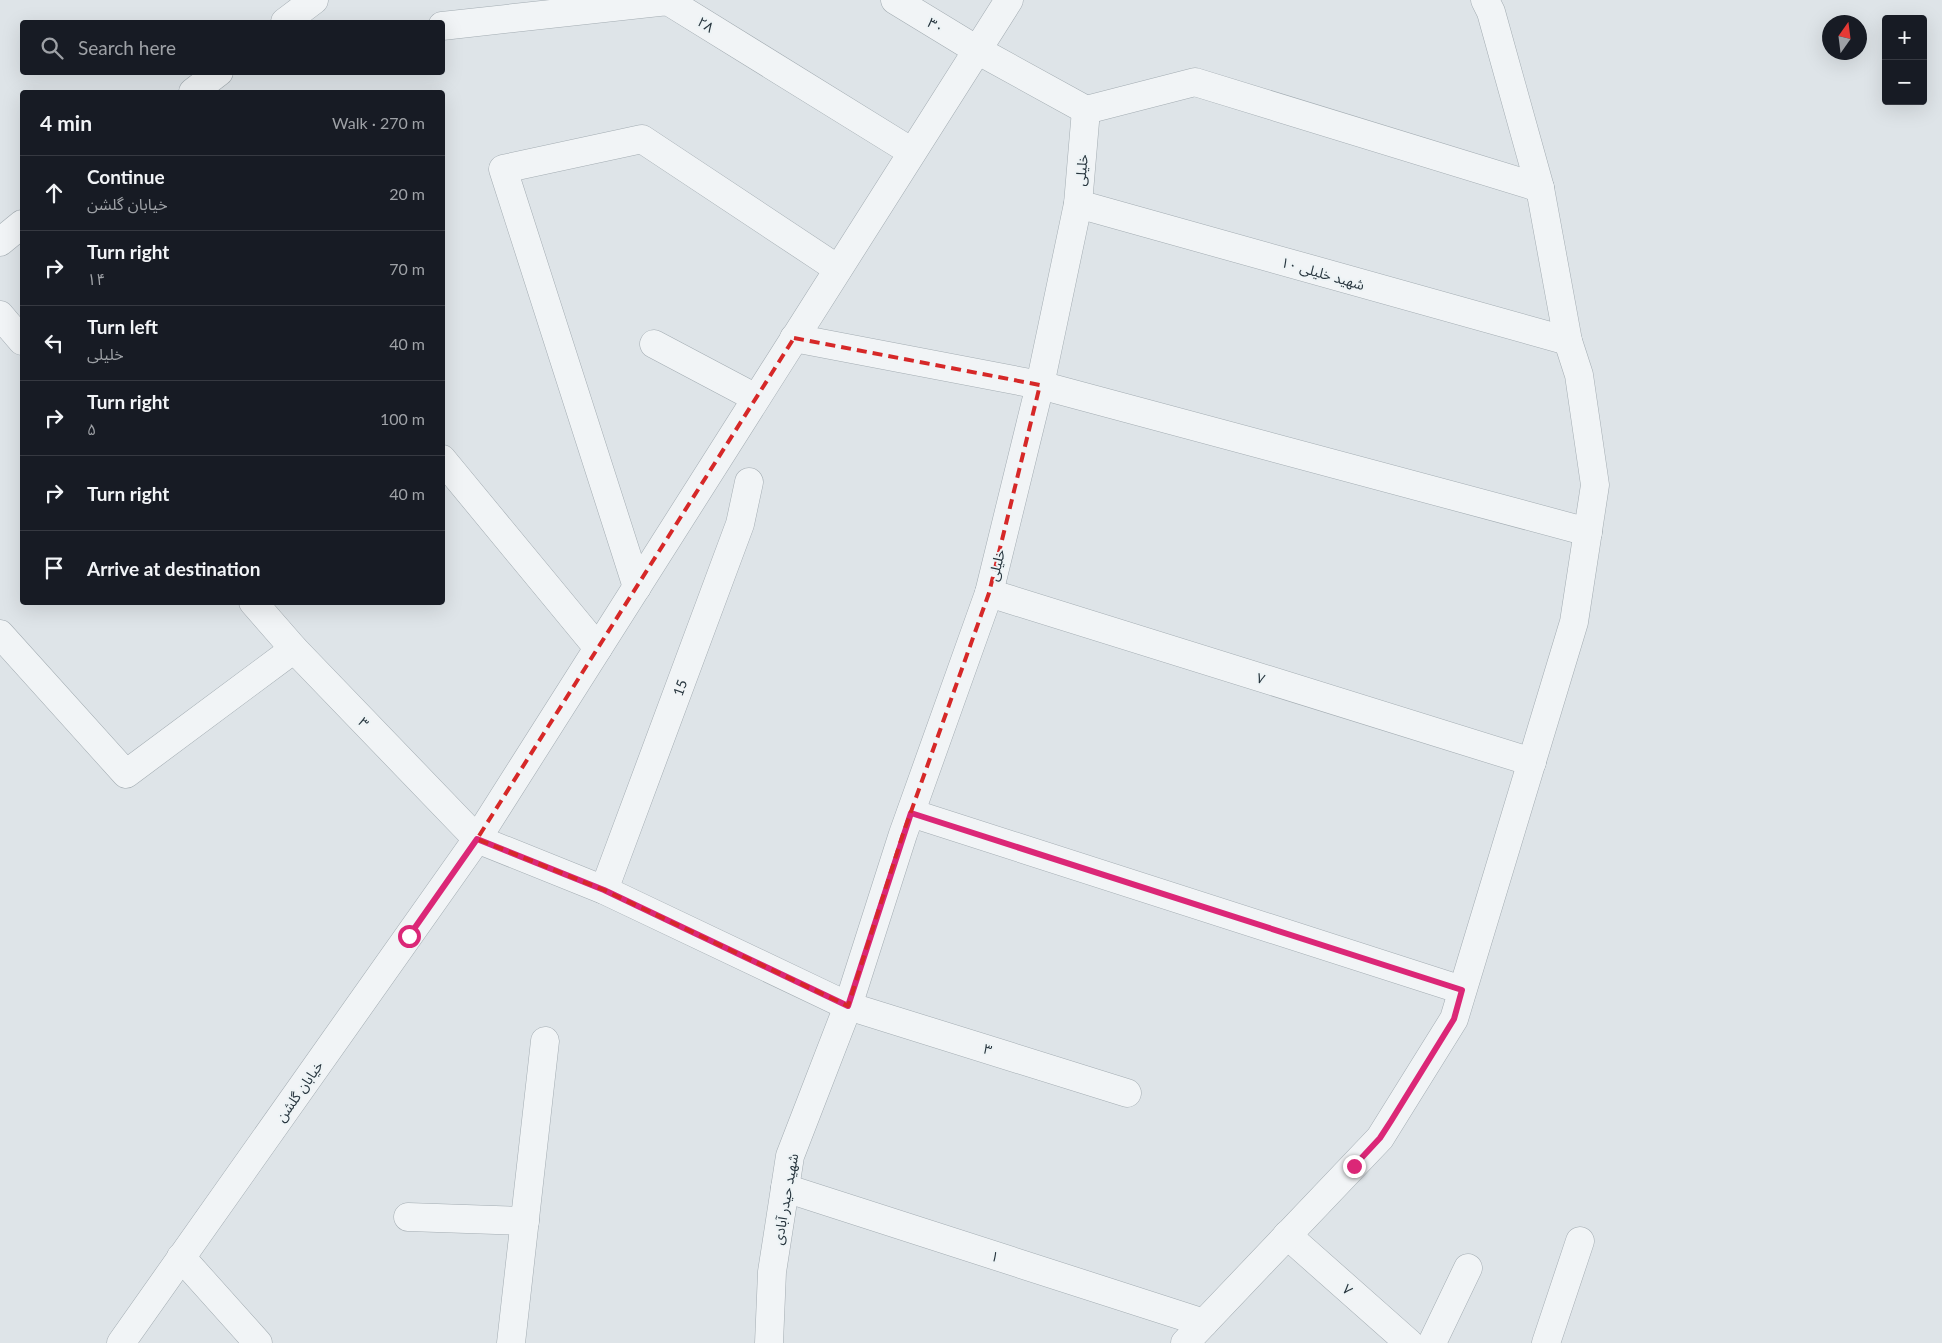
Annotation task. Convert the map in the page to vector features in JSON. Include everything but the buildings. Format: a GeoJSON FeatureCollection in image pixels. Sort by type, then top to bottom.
{"type":"FeatureCollection","features":[{"type":"Feature","properties":{"kind":"street"},"geometry":{"type":"LineString","coordinates":[[287,20],[314,0]]}},
{"type":"Feature","properties":{"kind":"street","name":"۳۰"},"geometry":{"type":"LineString","coordinates":[[895,0],[978,50],[1086,110]]}},
{"type":"Feature","properties":{"kind":"street","name":"خیابان گلشن"},"geometry":{"type":"LineString","coordinates":[[121,1343],[477,839],[1009,0]]}},
{"type":"Feature","properties":{"kind":"street"},"geometry":{"type":"LineString","coordinates":[[1185,1343],[1380,1138],[1454,1019],[1574,622],[1595,485],[1579,375],[1568,341],[1540,188],[1486,0]]}},
{"type":"Feature","properties":{"kind":"street","name":"۲۸"},"geometry":{"type":"LineString","coordinates":[[445,26],[668,1],[912,152]]}},
{"type":"Feature","properties":{"kind":"street"},"geometry":{"type":"LineString","coordinates":[[196,90],[215,75]]}},
{"type":"Feature","properties":{"kind":"street"},"geometry":{"type":"LineString","coordinates":[[1086,110],[1195,82],[1540,188]]}},
{"type":"Feature","properties":{"kind":"street","name":"خلیلی"},"geometry":{"type":"LineString","coordinates":[[848,1006],[911,813],[990,594],[1040,385],[1078,204],[1086,110]]}},
{"type":"Feature","properties":{"kind":"street"},"geometry":{"type":"LineString","coordinates":[[637,587],[503,169],[642,139],[838,269]]}},
{"type":"Feature","properties":{"kind":"street","name":"شهید خلیلی ۱۰"},"geometry":{"type":"LineString","coordinates":[[1078,204],[1568,341]]}},
{"type":"Feature","properties":{"kind":"street"},"geometry":{"type":"LineString","coordinates":[[0,242],[20,226]]}},
{"type":"Feature","properties":{"kind":"street"},"geometry":{"type":"LineString","coordinates":[[0,315],[20,338]]}},
{"type":"Feature","properties":{"kind":"street"},"geometry":{"type":"LineString","coordinates":[[794,338],[1040,385],[1588,532]]}},
{"type":"Feature","properties":{"kind":"street"},"geometry":{"type":"LineString","coordinates":[[654,344],[756,398]]}},
{"type":"Feature","properties":{"kind":"street"},"geometry":{"type":"LineString","coordinates":[[445,463],[598,648]]}},
{"type":"Feature","properties":{"kind":"street","name":"15"},"geometry":{"type":"LineString","coordinates":[[604,890],[740,524],[748,482]]}},
{"type":"Feature","properties":{"kind":"street","name":"۷"},"geometry":{"type":"LineString","coordinates":[[990,594],[1532,762]]}},
{"type":"Feature","properties":{"kind":"street","name":"۳"},"geometry":{"type":"LineString","coordinates":[[256,605],[294,649],[477,839],[604,890],[848,1006],[1127,1092]]}},
{"type":"Feature","properties":{"kind":"street"},"geometry":{"type":"LineString","coordinates":[[0,634],[126,774],[294,649]]}},
{"type":"Feature","properties":{"kind":"street"},"geometry":{"type":"LineString","coordinates":[[911,813],[1462,990]]}},
{"type":"Feature","properties":{"kind":"street","name":"شهید حیدر آبادی"},"geometry":{"type":"LineString","coordinates":[[769,1343],[772,1272],[790,1156],[848,1006]]}},
{"type":"Feature","properties":{"kind":"street"},"geometry":{"type":"LineString","coordinates":[[511,1343],[544,1041]]}},
{"type":"Feature","properties":{"kind":"street","name":"۱"},"geometry":{"type":"LineString","coordinates":[[785,1188],[1204,1323]]}},
{"type":"Feature","properties":{"kind":"street"},"geometry":{"type":"LineString","coordinates":[[408,1217],[525,1221]]}},
{"type":"Feature","properties":{"kind":"street","name":"۷"},"geometry":{"type":"LineString","coordinates":[[1287,1235],[1409,1343]]}},
{"type":"Feature","properties":{"kind":"street"},"geometry":{"type":"LineString","coordinates":[[1546,1343],[1580,1241]]}},
{"type":"Feature","properties":{"kind":"street"},"geometry":{"type":"LineString","coordinates":[[181,1257],[258,1343]]}},
{"type":"Feature","properties":{"kind":"street"},"geometry":{"type":"LineString","coordinates":[[1432,1343],[1468,1268]]}},
{"type":"Feature","properties":{"kind":"highlighted area"},"geometry":{"type":"Polygon","coordinates":[[[794,338],[1040,385],[989,593],[903,834],[848,1006],[604,890],[477,839],[794,338]]]}},
{"type":"Feature","properties":{"kind":"route"},"geometry":{"type":"LineString","coordinates":[[409,936],[477,839],[604,890],[848,1006],[911,813],[1462,990],[1454,1019],[1380,1138],[1354,1166]]}}]}
